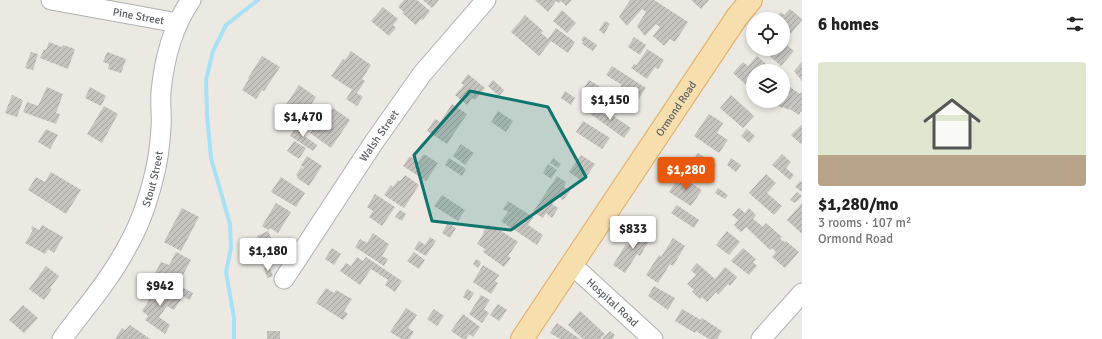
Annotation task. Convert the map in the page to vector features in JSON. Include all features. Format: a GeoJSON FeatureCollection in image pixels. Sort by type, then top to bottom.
{"type":"FeatureCollection","features":[{"type":"Feature","properties":{"kind":"main road","name":"Ormond Road"},"geometry":{"type":"LineString","coordinates":[[522,339],[737,17],[751,0]]}},
{"type":"Feature","properties":{"kind":"street","name":"Pine Street"},"geometry":{"type":"LineString","coordinates":[[51,0],[178,23]]}},
{"type":"Feature","properties":{"kind":"street","name":"Stout Street"},"geometry":{"type":"LineString","coordinates":[[62,339],[127,248],[148,200],[155,175],[159,150],[161,127],[161,92],[164,72],[178,23],[191,0]]}},
{"type":"Feature","properties":{"kind":"street","name":"Walsh Street"},"geometry":{"type":"LineString","coordinates":[[284,279],[372,145],[422,74],[486,0]]}},
{"type":"Feature","properties":{"kind":"street","name":"Hospital Road"},"geometry":{"type":"LineString","coordinates":[[572,265],[653,339]]}},
{"type":"Feature","properties":{"kind":"street"},"geometry":{"type":"LineString","coordinates":[[761,339],[802,293]]}},
{"type":"Feature","properties":{"kind":"highlighted area"},"geometry":{"type":"Polygon","coordinates":[[[470,91],[548,107],[586,177],[511,230],[432,221],[414,155],[470,91]]]}},
{"type":"Feature","properties":{"kind":"building"},"geometry":{"type":"Polygon","coordinates":[[[404,0],[417,0],[430,11],[423,20],[421,19],[416,25],[402,13],[404,12],[398,7],[404,0]]]}},
{"type":"Feature","properties":{"kind":"building"},"geometry":{"type":"Polygon","coordinates":[[[423,0],[439,0],[432,8],[423,0]]]}},
{"type":"Feature","properties":{"kind":"building"},"geometry":{"type":"Polygon","coordinates":[[[535,0],[572,0],[566,6],[561,1],[559,3],[556,1],[548,12],[535,0]]]}},
{"type":"Feature","properties":{"kind":"building"},"geometry":{"type":"Polygon","coordinates":[[[630,0],[654,0],[688,22],[675,42],[670,39],[664,46],[653,36],[660,27],[656,24],[645,36],[637,26],[646,12],[642,9],[627,26],[619,17],[630,0]]]}},
{"type":"Feature","properties":{"kind":"building"},"geometry":{"type":"Polygon","coordinates":[[[691,0],[709,0],[701,9],[691,0]]]}},
{"type":"Feature","properties":{"kind":"building"},"geometry":{"type":"Polygon","coordinates":[[[383,7],[398,19],[393,25],[396,28],[389,36],[371,21],[383,7]]]}},
{"type":"Feature","properties":{"kind":"building"},"geometry":{"type":"Polygon","coordinates":[[[790,9],[802,19],[790,35],[790,12],[787,12],[790,9]]]}},
{"type":"Feature","properties":{"kind":"building"},"geometry":{"type":"Polygon","coordinates":[[[562,10],[576,23],[567,33],[553,21],[562,10]]]}},
{"type":"Feature","properties":{"kind":"building"},"geometry":{"type":"Polygon","coordinates":[[[525,15],[543,31],[541,33],[548,39],[556,28],[575,42],[568,53],[551,41],[539,56],[511,32],[525,15]]]}},
{"type":"Feature","properties":{"kind":"building"},"geometry":{"type":"Polygon","coordinates":[[[605,21],[610,24],[604,34],[599,30],[605,21]]]}},
{"type":"Feature","properties":{"kind":"building"},"geometry":{"type":"Polygon","coordinates":[[[584,36],[597,45],[593,51],[582,44],[583,41],[581,40],[584,36]]]}},
{"type":"Feature","properties":{"kind":"building"},"geometry":{"type":"Polygon","coordinates":[[[634,37],[646,45],[640,55],[628,47],[634,37]]]}},
{"type":"Feature","properties":{"kind":"building"},"geometry":{"type":"Polygon","coordinates":[[[49,42],[62,47],[63,45],[75,49],[68,69],[40,58],[44,49],[46,50],[49,42]]]}},
{"type":"Feature","properties":{"kind":"building"},"geometry":{"type":"Polygon","coordinates":[[[790,48],[794,51],[790,56],[790,48]]]}},
{"type":"Feature","properties":{"kind":"building"},"geometry":{"type":"Polygon","coordinates":[[[647,49],[664,60],[658,69],[655,67],[647,79],[631,68],[634,64],[637,65],[647,49]]]}},
{"type":"Feature","properties":{"kind":"building"},"geometry":{"type":"Polygon","coordinates":[[[351,51],[371,65],[362,79],[365,81],[357,93],[331,76],[343,59],[345,60],[351,51]]]}},
{"type":"Feature","properties":{"kind":"building"},"geometry":{"type":"Polygon","coordinates":[[[31,52],[38,54],[33,70],[25,68],[31,52]]]}},
{"type":"Feature","properties":{"kind":"building"},"geometry":{"type":"Polygon","coordinates":[[[107,52],[126,59],[121,73],[108,69],[109,64],[103,62],[107,52]]]}},
{"type":"Feature","properties":{"kind":"building"},"geometry":{"type":"Polygon","coordinates":[[[262,56],[280,67],[264,91],[262,90],[256,99],[242,90],[262,56]]]}},
{"type":"Feature","properties":{"kind":"building"},"geometry":{"type":"Polygon","coordinates":[[[757,56],[766,64],[750,64],[757,56]]]}},
{"type":"Feature","properties":{"kind":"building"},"geometry":{"type":"Polygon","coordinates":[[[770,56],[790,56],[783,64],[779,64],[770,56]]]}},
{"type":"Feature","properties":{"kind":"building"},"geometry":{"type":"Polygon","coordinates":[[[743,62],[746,64],[746,85],[733,73],[743,62]]]}},
{"type":"Feature","properties":{"kind":"building"},"geometry":{"type":"Polygon","coordinates":[[[802,62],[802,81],[794,71],[802,62]]]}},
{"type":"Feature","properties":{"kind":"building"},"geometry":{"type":"Polygon","coordinates":[[[612,66],[646,88],[637,101],[635,99],[630,106],[623,101],[619,106],[612,101],[622,85],[606,75],[612,66]]]}},
{"type":"Feature","properties":{"kind":"building"},"geometry":{"type":"Polygon","coordinates":[[[468,74],[485,88],[475,100],[472,98],[467,105],[455,95],[464,85],[461,83],[468,74]]]}},
{"type":"Feature","properties":{"kind":"building"},"geometry":{"type":"Polygon","coordinates":[[[493,80],[504,90],[499,96],[488,86],[493,80]]]}},
{"type":"Feature","properties":{"kind":"building"},"geometry":{"type":"Polygon","coordinates":[[[589,80],[605,90],[598,101],[582,91],[589,80]]]}},
{"type":"Feature","properties":{"kind":"building"},"geometry":{"type":"Polygon","coordinates":[[[299,85],[316,97],[301,120],[283,109],[299,85]]]}},
{"type":"Feature","properties":{"kind":"building"},"geometry":{"type":"Polygon","coordinates":[[[47,87],[63,94],[56,113],[60,114],[56,124],[23,112],[27,102],[38,106],[47,87]]]}},
{"type":"Feature","properties":{"kind":"building"},"geometry":{"type":"Polygon","coordinates":[[[90,87],[106,96],[101,106],[85,98],[90,87]]]}},
{"type":"Feature","properties":{"kind":"building"},"geometry":{"type":"Polygon","coordinates":[[[790,87],[800,94],[801,92],[802,93],[802,112],[801,111],[799,115],[790,109],[797,97],[789,110],[785,108],[790,108],[790,87]]]}},
{"type":"Feature","properties":{"kind":"building"},"geometry":{"type":"Polygon","coordinates":[[[352,90],[363,97],[357,106],[346,99],[352,90]]]}},
{"type":"Feature","properties":{"kind":"building"},"geometry":{"type":"Polygon","coordinates":[[[565,91],[575,98],[571,105],[561,98],[565,91]]]}},
{"type":"Feature","properties":{"kind":"building"},"geometry":{"type":"Polygon","coordinates":[[[12,95],[23,100],[17,117],[5,113],[12,95]]]}},
{"type":"Feature","properties":{"kind":"building"},"geometry":{"type":"Polygon","coordinates":[[[731,95],[754,116],[743,128],[720,108],[731,95]]]}},
{"type":"Feature","properties":{"kind":"building"},"geometry":{"type":"Polygon","coordinates":[[[452,104],[467,114],[447,144],[427,131],[435,119],[440,122],[452,104]]]}},
{"type":"Feature","properties":{"kind":"building"},"geometry":{"type":"Polygon","coordinates":[[[595,104],[604,110],[602,113],[610,118],[612,115],[631,128],[624,138],[589,113],[595,104]]]}},
{"type":"Feature","properties":{"kind":"building"},"geometry":{"type":"Polygon","coordinates":[[[104,106],[118,114],[102,143],[87,134],[104,106]]]}},
{"type":"Feature","properties":{"kind":"building"},"geometry":{"type":"Polygon","coordinates":[[[333,108],[350,120],[331,148],[310,133],[320,118],[324,121],[333,108]]]}},
{"type":"Feature","properties":{"kind":"building"},"geometry":{"type":"Polygon","coordinates":[[[498,111],[513,121],[506,132],[491,122],[498,111]]]}},
{"type":"Feature","properties":{"kind":"building"},"geometry":{"type":"Polygon","coordinates":[[[709,114],[723,123],[717,133],[728,140],[719,153],[694,136],[709,114]]]}},
{"type":"Feature","properties":{"kind":"building"},"geometry":{"type":"Polygon","coordinates":[[[583,121],[610,138],[602,149],[576,132],[583,121]]]}},
{"type":"Feature","properties":{"kind":"building"},"geometry":{"type":"Polygon","coordinates":[[[801,125],[802,142],[801,144],[791,135],[801,125]]]}},
{"type":"Feature","properties":{"kind":"building"},"geometry":{"type":"Polygon","coordinates":[[[297,126],[307,132],[304,136],[317,145],[313,151],[290,136],[297,126]]]}},
{"type":"Feature","properties":{"kind":"building"},"geometry":{"type":"Polygon","coordinates":[[[46,129],[58,135],[50,149],[38,142],[46,129]]]}},
{"type":"Feature","properties":{"kind":"building"},"geometry":{"type":"Polygon","coordinates":[[[747,129],[755,136],[749,143],[741,136],[747,129]]]}},
{"type":"Feature","properties":{"kind":"building"},"geometry":{"type":"Polygon","coordinates":[[[294,141],[306,148],[299,159],[287,151],[294,141]]]}},
{"type":"Feature","properties":{"kind":"building"},"geometry":{"type":"Polygon","coordinates":[[[461,144],[474,153],[465,165],[453,156],[461,144]]]}},
{"type":"Feature","properties":{"kind":"building"},"geometry":{"type":"Polygon","coordinates":[[[698,153],[716,165],[705,181],[686,169],[690,161],[692,162],[698,153]]]}},
{"type":"Feature","properties":{"kind":"building"},"geometry":{"type":"Polygon","coordinates":[[[424,154],[438,163],[426,181],[403,166],[410,156],[418,162],[424,154]]]}},
{"type":"Feature","properties":{"kind":"building"},"geometry":{"type":"Polygon","coordinates":[[[782,154],[791,162],[786,168],[794,175],[790,180],[772,165],[782,154]]]}},
{"type":"Feature","properties":{"kind":"building"},"geometry":{"type":"Polygon","coordinates":[[[581,155],[595,164],[583,182],[569,172],[581,155]]]}},
{"type":"Feature","properties":{"kind":"building"},"geometry":{"type":"Polygon","coordinates":[[[307,156],[322,166],[309,186],[297,178],[298,177],[296,175],[301,167],[303,169],[304,168],[301,165],[307,156]]]}},
{"type":"Feature","properties":{"kind":"building"},"geometry":{"type":"Polygon","coordinates":[[[449,158],[466,169],[462,176],[445,165],[449,158]]]}},
{"type":"Feature","properties":{"kind":"building"},"geometry":{"type":"Polygon","coordinates":[[[553,158],[561,164],[558,168],[550,163],[553,158]]]}},
{"type":"Feature","properties":{"kind":"building"},"geometry":{"type":"Polygon","coordinates":[[[731,158],[741,165],[736,172],[727,165],[731,158]]]}},
{"type":"Feature","properties":{"kind":"building"},"geometry":{"type":"Polygon","coordinates":[[[548,164],[557,170],[551,179],[543,173],[548,164]]]}},
{"type":"Feature","properties":{"kind":"building"},"geometry":{"type":"Polygon","coordinates":[[[51,172],[81,190],[66,214],[28,190],[36,177],[45,182],[51,172]]]}},
{"type":"Feature","properties":{"kind":"building"},"geometry":{"type":"Polygon","coordinates":[[[766,174],[776,183],[767,193],[782,206],[774,215],[749,193],[766,174]]]}},
{"type":"Feature","properties":{"kind":"building"},"geometry":{"type":"Polygon","coordinates":[[[405,175],[419,185],[404,208],[384,195],[391,185],[393,187],[398,180],[400,181],[405,175]]]}},
{"type":"Feature","properties":{"kind":"building"},"geometry":{"type":"Polygon","coordinates":[[[557,176],[566,182],[564,187],[570,191],[563,200],[558,196],[552,204],[558,208],[552,218],[546,213],[543,218],[533,212],[557,176]]]}},
{"type":"Feature","properties":{"kind":"building"},"geometry":{"type":"Polygon","coordinates":[[[680,176],[702,190],[691,206],[669,192],[680,176]]]}},
{"type":"Feature","properties":{"kind":"building"},"geometry":{"type":"Polygon","coordinates":[[[281,177],[305,193],[296,207],[271,192],[281,177]]]}},
{"type":"Feature","properties":{"kind":"building"},"geometry":{"type":"Polygon","coordinates":[[[800,181],[802,182],[802,192],[795,187],[800,181]]]}},
{"type":"Feature","properties":{"kind":"building"},"geometry":{"type":"Polygon","coordinates":[[[718,188],[728,195],[725,199],[715,193],[718,188]]]}},
{"type":"Feature","properties":{"kind":"building"},"geometry":{"type":"Polygon","coordinates":[[[797,192],[802,196],[795,203],[790,200],[797,192]]]}},
{"type":"Feature","properties":{"kind":"building"},"geometry":{"type":"Polygon","coordinates":[[[375,194],[395,207],[382,226],[369,217],[373,211],[367,207],[375,194]]]}},
{"type":"Feature","properties":{"kind":"building"},"geometry":{"type":"Polygon","coordinates":[[[442,195],[465,210],[458,221],[434,206],[442,195]]]}},
{"type":"Feature","properties":{"kind":"building"},"geometry":{"type":"Polygon","coordinates":[[[508,201],[533,217],[528,225],[543,235],[537,245],[501,221],[508,212],[503,209],[508,201]]]}},
{"type":"Feature","properties":{"kind":"building"},"geometry":{"type":"Polygon","coordinates":[[[276,203],[291,212],[278,233],[270,228],[268,230],[262,226],[276,203]]]}},
{"type":"Feature","properties":{"kind":"building"},"geometry":{"type":"Polygon","coordinates":[[[802,203],[802,234],[787,220],[802,203]]]}},
{"type":"Feature","properties":{"kind":"building"},"geometry":{"type":"Polygon","coordinates":[[[677,205],[699,220],[694,228],[671,213],[677,205]]]}},
{"type":"Feature","properties":{"kind":"building"},"geometry":{"type":"Polygon","coordinates":[[[182,208],[199,217],[181,251],[164,242],[182,208]]]}},
{"type":"Feature","properties":{"kind":"building"},"geometry":{"type":"Polygon","coordinates":[[[739,208],[745,213],[749,208],[756,215],[753,219],[763,227],[766,223],[782,237],[780,239],[785,242],[786,241],[799,252],[785,268],[772,257],[776,252],[772,248],[770,250],[746,227],[741,232],[734,225],[738,220],[732,215],[739,208]]]}},
{"type":"Feature","properties":{"kind":"building"},"geometry":{"type":"Polygon","coordinates":[[[400,210],[406,214],[402,221],[395,217],[400,210]]]}},
{"type":"Feature","properties":{"kind":"building"},"geometry":{"type":"Polygon","coordinates":[[[448,223],[456,228],[450,238],[442,233],[448,223]]]}},
{"type":"Feature","properties":{"kind":"building"},"geometry":{"type":"Polygon","coordinates":[[[42,225],[63,237],[54,253],[48,249],[45,254],[25,243],[33,230],[31,229],[32,226],[39,230],[42,225]]]}},
{"type":"Feature","properties":{"kind":"building"},"geometry":{"type":"Polygon","coordinates":[[[488,225],[493,228],[494,226],[518,242],[508,256],[511,258],[504,267],[483,252],[485,249],[477,244],[488,225]]]}},
{"type":"Feature","properties":{"kind":"building"},"geometry":{"type":"Polygon","coordinates":[[[639,228],[652,236],[640,256],[637,254],[625,273],[613,265],[626,244],[628,246],[639,228]]]}},
{"type":"Feature","properties":{"kind":"building"},"geometry":{"type":"Polygon","coordinates":[[[268,231],[273,242],[262,247],[257,236],[268,231]]]}},
{"type":"Feature","properties":{"kind":"building"},"geometry":{"type":"Polygon","coordinates":[[[727,231],[740,242],[729,255],[716,245],[727,231]]]}},
{"type":"Feature","properties":{"kind":"building"},"geometry":{"type":"Polygon","coordinates":[[[373,233],[389,244],[382,256],[388,259],[384,266],[355,247],[360,239],[367,243],[373,233]]]}},
{"type":"Feature","properties":{"kind":"building"},"geometry":{"type":"Polygon","coordinates":[[[430,237],[436,241],[426,256],[414,249],[419,241],[425,245],[430,237]]]}},
{"type":"Feature","properties":{"kind":"building"},"geometry":{"type":"Polygon","coordinates":[[[673,238],[685,246],[673,266],[670,264],[658,283],[646,275],[659,255],[661,257],[673,238]]]}},
{"type":"Feature","properties":{"kind":"building"},"geometry":{"type":"Polygon","coordinates":[[[332,248],[341,254],[334,265],[325,259],[332,248]]]}},
{"type":"Feature","properties":{"kind":"building"},"geometry":{"type":"Polygon","coordinates":[[[743,248],[756,259],[753,262],[757,266],[749,275],[731,261],[743,248]]]}},
{"type":"Feature","properties":{"kind":"building"},"geometry":{"type":"Polygon","coordinates":[[[176,252],[191,260],[177,286],[155,273],[161,262],[169,265],[176,252]]]}},
{"type":"Feature","properties":{"kind":"building"},"geometry":{"type":"Polygon","coordinates":[[[414,252],[425,260],[419,269],[407,261],[414,252]]]}},
{"type":"Feature","properties":{"kind":"building"},"geometry":{"type":"Polygon","coordinates":[[[357,257],[363,261],[366,257],[402,281],[395,292],[385,285],[388,280],[371,269],[360,285],[340,271],[346,263],[351,266],[357,257]]]}},
{"type":"Feature","properties":{"kind":"building"},"geometry":{"type":"Polygon","coordinates":[[[476,259],[481,262],[478,268],[473,264],[476,259]]]}},
{"type":"Feature","properties":{"kind":"building"},"geometry":{"type":"Polygon","coordinates":[[[697,263],[715,279],[725,267],[737,277],[730,286],[728,284],[718,295],[716,292],[707,302],[702,297],[700,299],[692,292],[694,290],[687,284],[696,275],[691,270],[697,263]]]}},
{"type":"Feature","properties":{"kind":"building"},"geometry":{"type":"Polygon","coordinates":[[[483,265],[499,275],[495,281],[498,283],[491,294],[473,282],[483,265]]]}},
{"type":"Feature","properties":{"kind":"building"},"geometry":{"type":"Polygon","coordinates":[[[46,266],[59,276],[50,288],[52,289],[44,300],[29,289],[46,266]]]}},
{"type":"Feature","properties":{"kind":"building"},"geometry":{"type":"Polygon","coordinates":[[[269,266],[273,276],[267,278],[264,268],[269,266]]]}},
{"type":"Feature","properties":{"kind":"building"},"geometry":{"type":"Polygon","coordinates":[[[159,284],[181,299],[174,310],[167,306],[159,317],[170,325],[165,334],[145,320],[148,316],[142,311],[149,300],[148,299],[159,284]]]}},
{"type":"Feature","properties":{"kind":"building"},"geometry":{"type":"Polygon","coordinates":[[[178,285],[193,293],[190,300],[175,292],[178,285]]]}},
{"type":"Feature","properties":{"kind":"building"},"geometry":{"type":"Polygon","coordinates":[[[654,286],[675,298],[668,310],[648,296],[654,286]]]}},
{"type":"Feature","properties":{"kind":"building"},"geometry":{"type":"Polygon","coordinates":[[[326,288],[334,293],[336,290],[352,299],[344,311],[348,314],[343,320],[316,303],[326,288]]]}},
{"type":"Feature","properties":{"kind":"building"},"geometry":{"type":"Polygon","coordinates":[[[467,289],[474,293],[469,301],[463,297],[467,289]]]}},
{"type":"Feature","properties":{"kind":"building"},"geometry":{"type":"Polygon","coordinates":[[[481,295],[490,300],[484,309],[489,313],[482,323],[469,314],[481,295]]]}},
{"type":"Feature","properties":{"kind":"building"},"geometry":{"type":"Polygon","coordinates":[[[498,304],[507,310],[499,321],[490,315],[498,304]]]}},
{"type":"Feature","properties":{"kind":"building"},"geometry":{"type":"Polygon","coordinates":[[[23,305],[38,318],[24,333],[9,320],[23,305]]]}},
{"type":"Feature","properties":{"kind":"building"},"geometry":{"type":"Polygon","coordinates":[[[406,308],[417,315],[408,328],[414,332],[409,339],[402,339],[390,332],[406,308]]]}},
{"type":"Feature","properties":{"kind":"building"},"geometry":{"type":"Polygon","coordinates":[[[434,309],[444,316],[437,326],[427,319],[434,309]]]}},
{"type":"Feature","properties":{"kind":"building"},"geometry":{"type":"Polygon","coordinates":[[[682,309],[701,320],[702,318],[722,331],[717,339],[709,339],[696,331],[695,333],[675,321],[682,309]]]}},
{"type":"Feature","properties":{"kind":"building"},"geometry":{"type":"Polygon","coordinates":[[[580,311],[605,334],[600,339],[583,339],[568,325],[580,311]]]}},
{"type":"Feature","properties":{"kind":"building"},"geometry":{"type":"Polygon","coordinates":[[[463,314],[480,327],[473,337],[469,334],[466,339],[463,339],[451,331],[463,314]]]}},
{"type":"Feature","properties":{"kind":"building"},"geometry":{"type":"Polygon","coordinates":[[[557,323],[580,339],[560,339],[550,333],[557,323]]]}},
{"type":"Feature","properties":{"kind":"building"},"geometry":{"type":"Polygon","coordinates":[[[130,325],[150,339],[115,339],[122,328],[125,330],[130,325]]]}},
{"type":"Feature","properties":{"kind":"building"},"geometry":{"type":"Polygon","coordinates":[[[267,331],[280,331],[280,339],[267,339],[267,331]]]}},
{"type":"Feature","properties":{"kind":"building"},"geometry":{"type":"Polygon","coordinates":[[[610,331],[615,335],[612,339],[602,339],[610,331]]]}},
{"type":"Feature","properties":{"kind":"waterway"},"geometry":{"type":"LineString","coordinates":[[234,339],[234,318],[226,272],[231,248],[230,224],[211,158],[207,115],[206,80],[213,51],[226,25],[258,0]]}}]}
